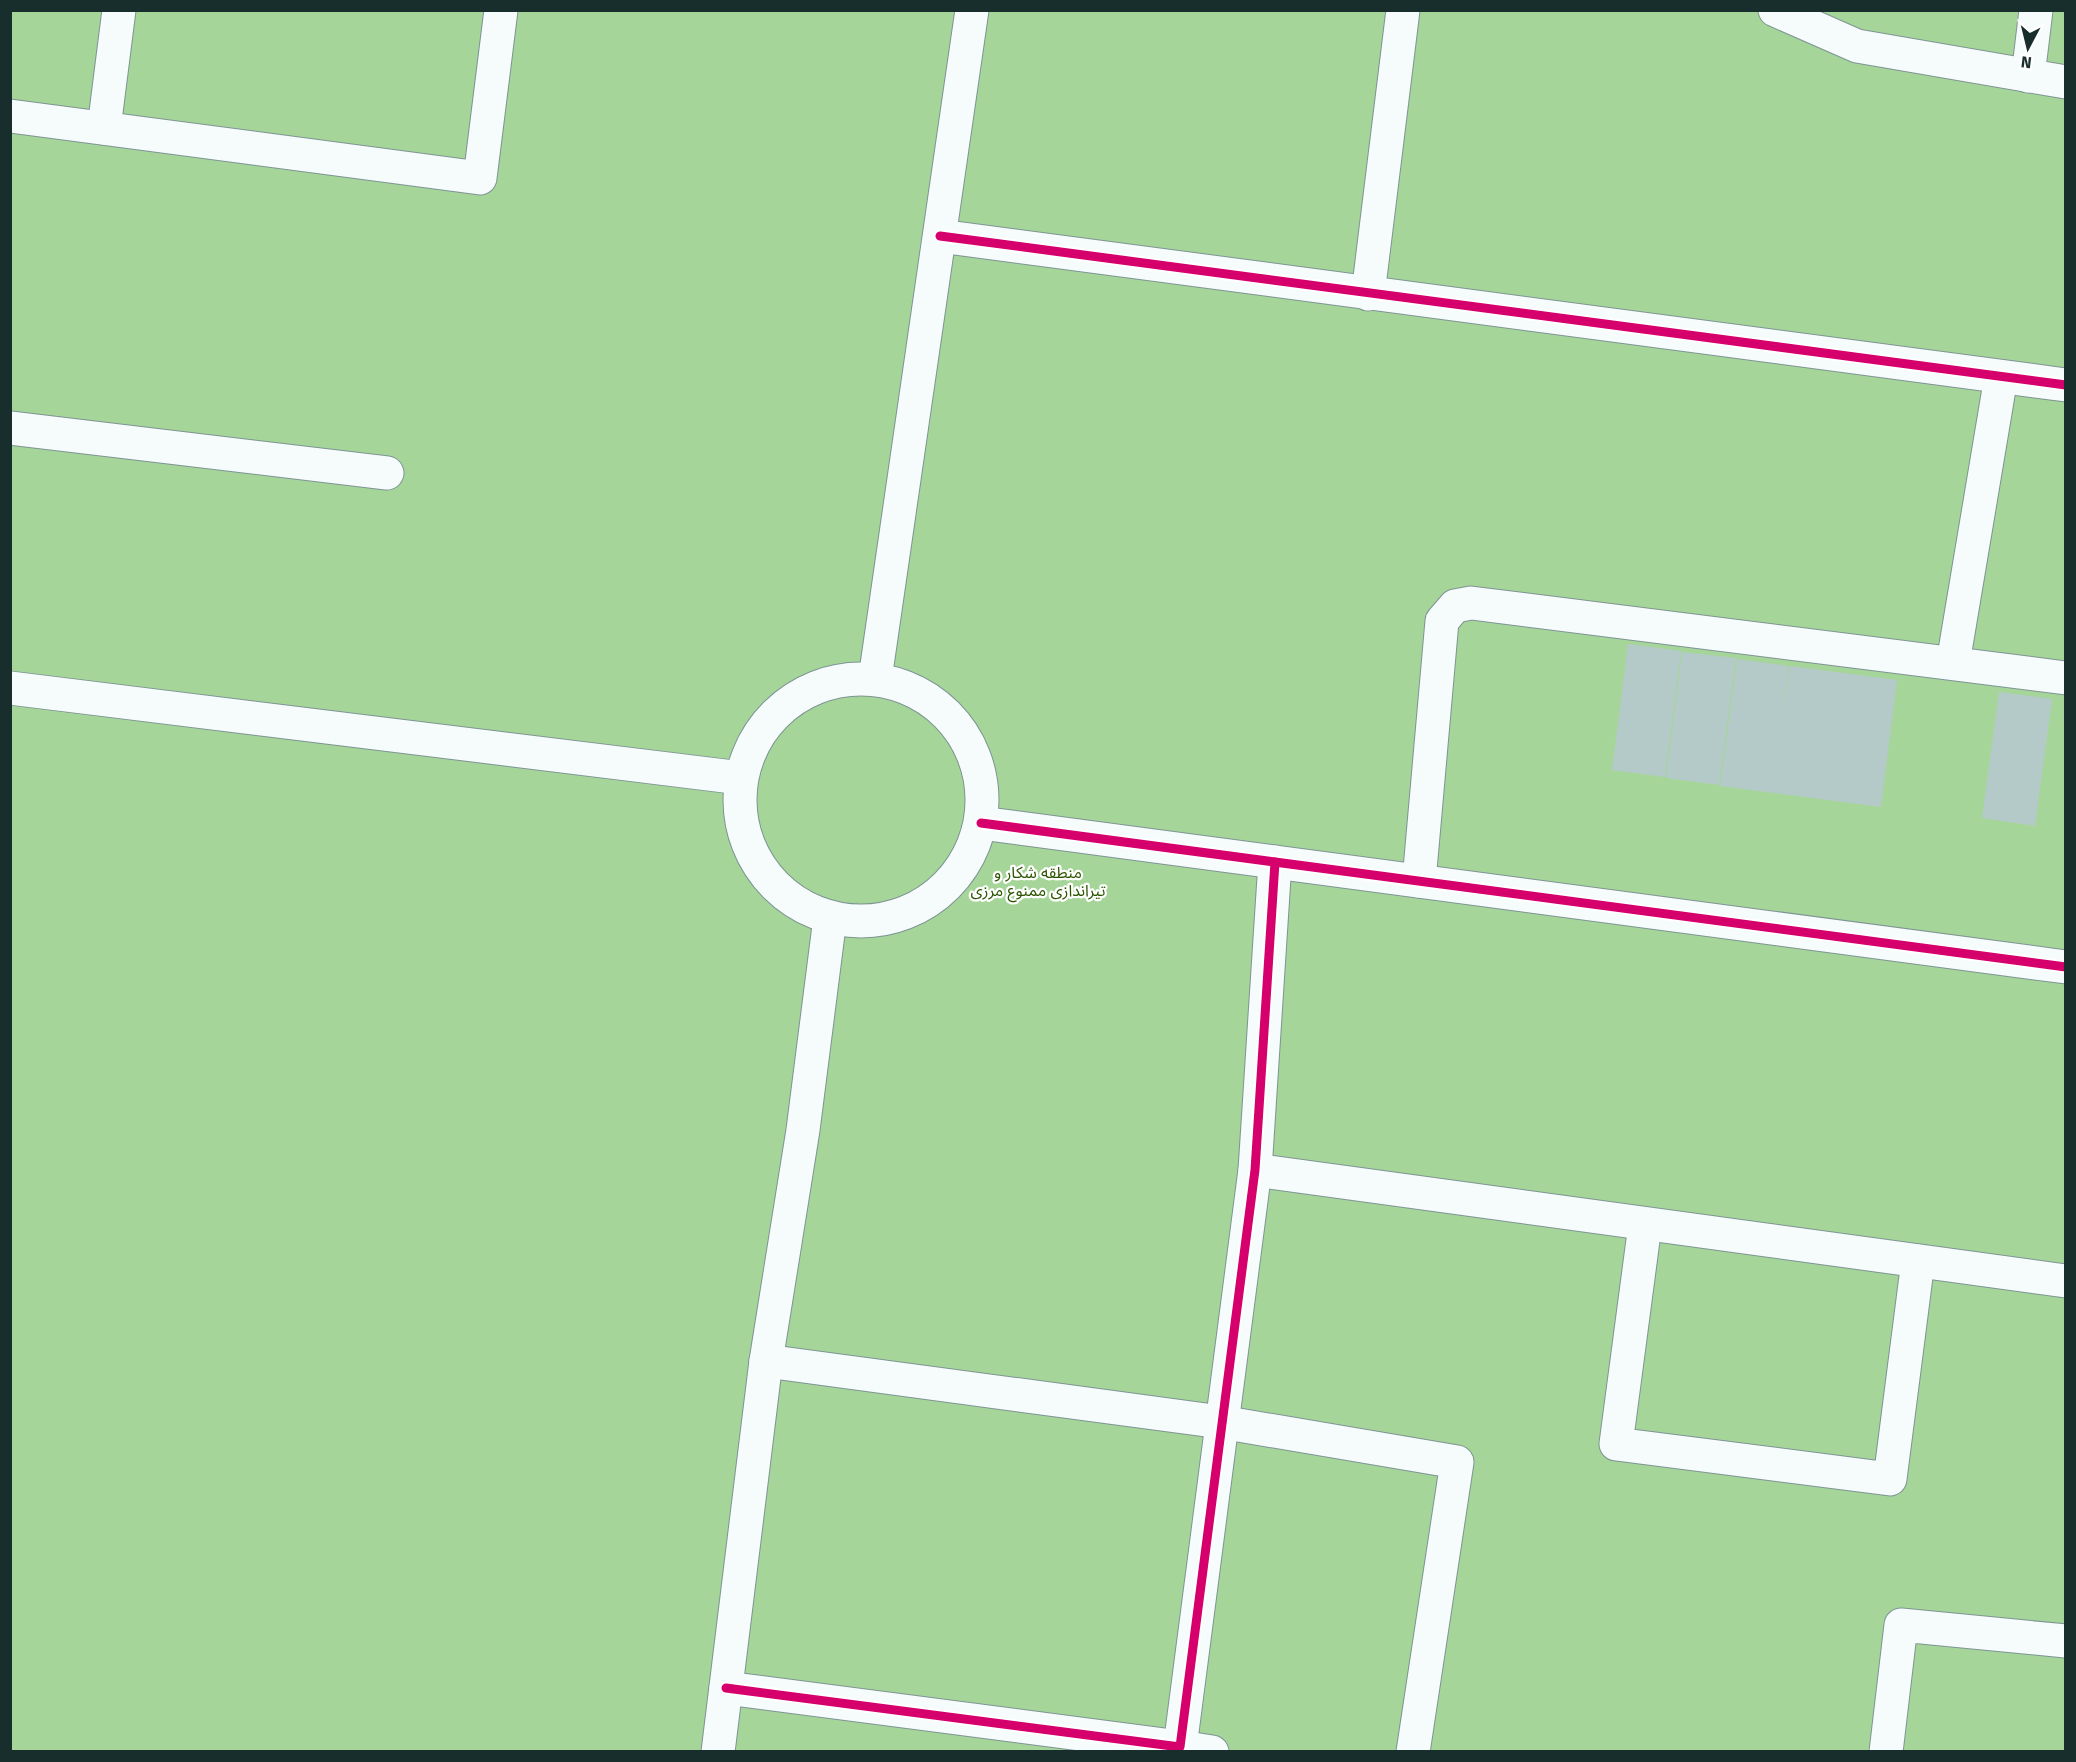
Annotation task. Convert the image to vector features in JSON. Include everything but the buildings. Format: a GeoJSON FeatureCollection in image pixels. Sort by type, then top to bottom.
{"type":"FeatureCollection","features":[{"type":"Feature","properties":{"kind":"street"},"geometry":{"type":"LineString","coordinates":[[104,128],[119,10]]}},
{"type":"Feature","properties":{"kind":"street"},"geometry":{"type":"LineString","coordinates":[[10,116],[480,178],[501,10]]}},
{"type":"Feature","properties":{"kind":"street"},"geometry":{"type":"LineString","coordinates":[[875,679],[972,10]]}},
{"type":"Feature","properties":{"kind":"street"},"geometry":{"type":"LineString","coordinates":[[1368,294],[1403,10]]}},
{"type":"Feature","properties":{"kind":"street"},"geometry":{"type":"LineString","coordinates":[[1775,10],[1857,46],[2066,82]]}},
{"type":"Feature","properties":{"kind":"street"},"geometry":{"type":"LineString","coordinates":[[2028,76],[2036,10]]}},
{"type":"Feature","properties":{"kind":"street"},"geometry":{"type":"LineString","coordinates":[[939,236],[2066,385]]}},
{"type":"Feature","properties":{"kind":"street"},"geometry":{"type":"LineString","coordinates":[[1953,663],[2001,377]]}},
{"type":"Feature","properties":{"kind":"street"},"geometry":{"type":"LineString","coordinates":[[10,428],[387,473]]}},
{"type":"Feature","properties":{"kind":"street"},"geometry":{"type":"LineString","coordinates":[[1419,881],[1442,621],[1455,606],[1471,603],[2066,678]]}},
{"type":"Feature","properties":{"kind":"street"},"geometry":{"type":"LineString","coordinates":[[843,679],[875,679],[923,695],[960,728],[980,774],[981,823],[968,860],[942,891],[909,913],[870,921],[830,918],[794,902],[766,876],[746,843],[739,806],[741,778],[758,733],[784,705],[812,688],[843,679]]}},
{"type":"Feature","properties":{"kind":"street"},"geometry":{"type":"LineString","coordinates":[[10,688],[741,778]]}},
{"type":"Feature","properties":{"kind":"street"},"geometry":{"type":"LineString","coordinates":[[981,823],[2066,967]]}},
{"type":"Feature","properties":{"kind":"street"},"geometry":{"type":"LineString","coordinates":[[726,1688],[1190,1750],[1221,1422],[1255,1170],[1275,862]]}},
{"type":"Feature","properties":{"kind":"street"},"geometry":{"type":"LineString","coordinates":[[718,1752],[766,1361],[803,1130],[830,918]]}},
{"type":"Feature","properties":{"kind":"street"},"geometry":{"type":"LineString","coordinates":[[1255,1170],[2066,1281]]}},
{"type":"Feature","properties":{"kind":"street"},"geometry":{"type":"LineString","coordinates":[[1645,1224],[1616,1444],[1890,1479],[1918,1261]]}},
{"type":"Feature","properties":{"kind":"street"},"geometry":{"type":"LineString","coordinates":[[766,1361],[1221,1422],[1457,1462],[1413,1752]]}},
{"type":"Feature","properties":{"kind":"street"},"geometry":{"type":"LineString","coordinates":[[1886,1752],[1901,1625],[2066,1641]]}},
{"type":"Feature","properties":{"kind":"green space","name":"منطقه شکار و تیراندازی ممنوع مرزی"},"geometry":{"type":"Polygon","coordinates":[[[11,11],[2065,11],[2065,1751],[11,1751],[11,11]]]}},
{"type":"Feature","properties":{"kind":"cycle path"},"geometry":{"type":"LineString","coordinates":[[940,236],[2066,385]]}},
{"type":"Feature","properties":{"kind":"cycle path"},"geometry":{"type":"LineString","coordinates":[[981,823],[2066,967]]}},
{"type":"Feature","properties":{"kind":"cycle path"},"geometry":{"type":"LineString","coordinates":[[726,1688],[1180,1747],[1255,1170],[1275,862]]}}]}
